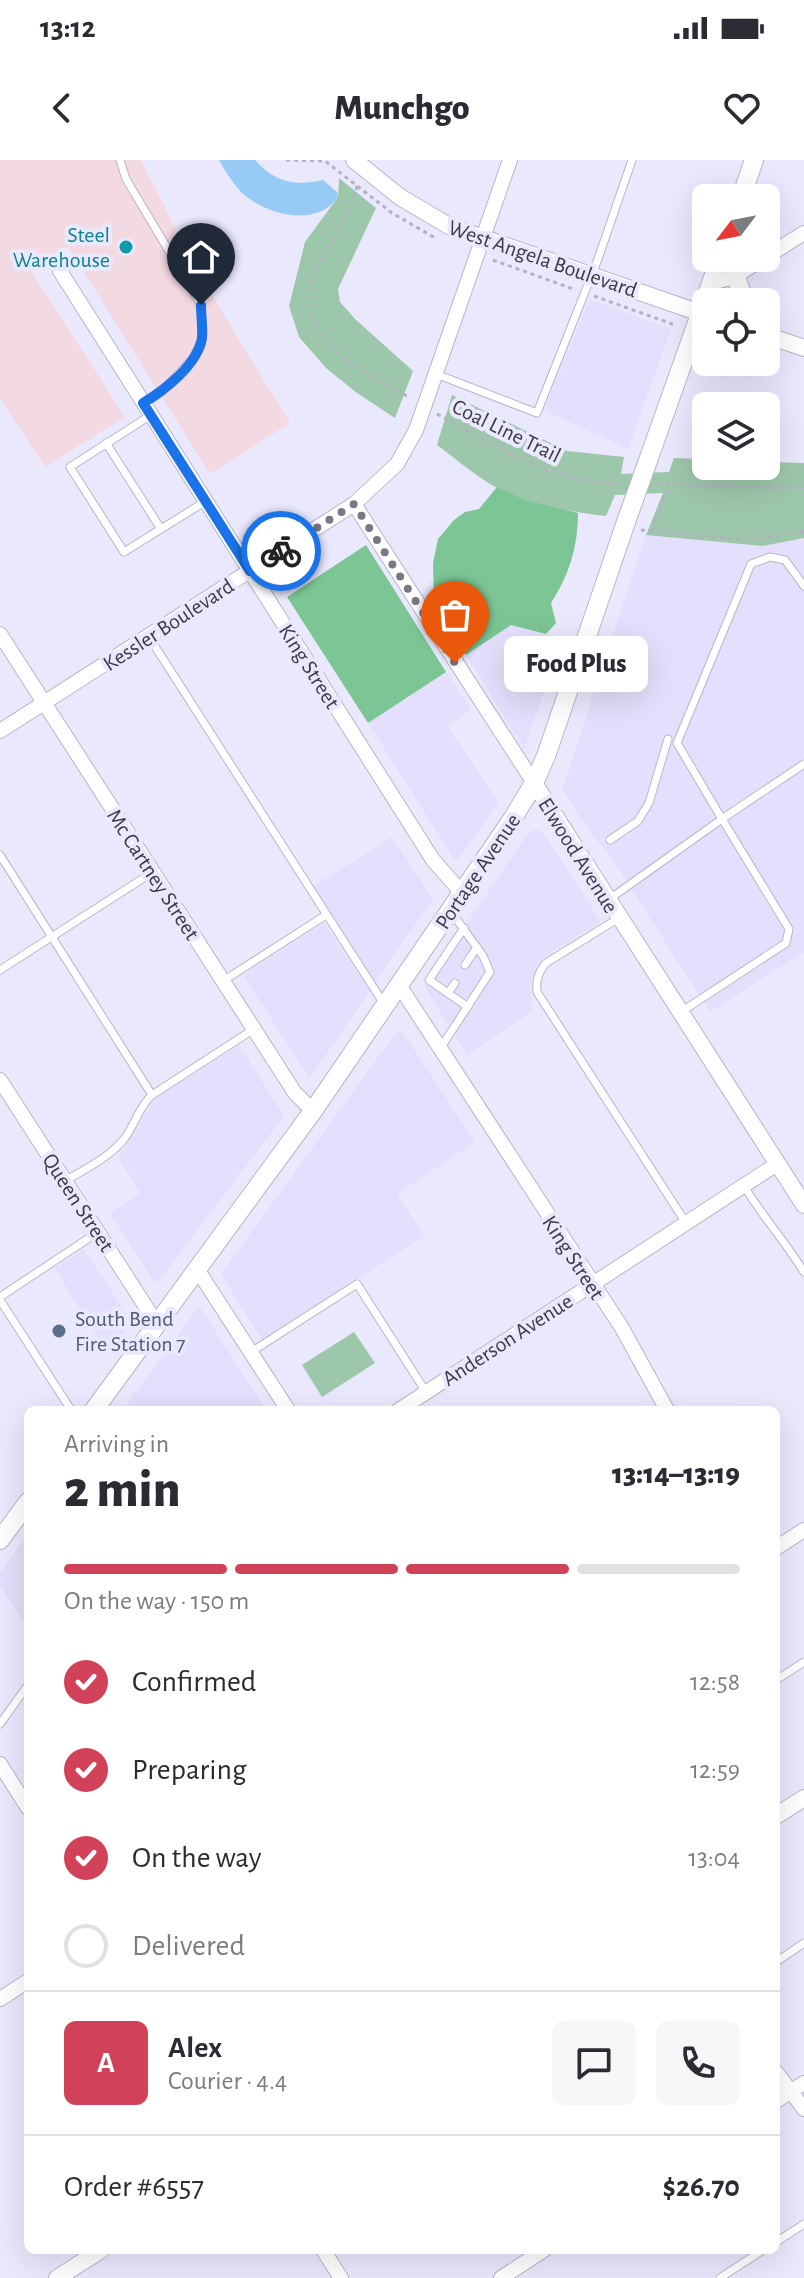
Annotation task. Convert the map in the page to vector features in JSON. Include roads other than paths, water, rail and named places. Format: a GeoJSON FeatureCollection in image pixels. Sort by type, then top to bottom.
{"type":"FeatureCollection","features":[{"type":"Feature","properties":{"kind":"main road"},"geometry":{"type":"LineString","coordinates":[[746,184],[754,160]]}},
{"type":"Feature","properties":{"kind":"main road","name":"Portage Avenue"},"geometry":{"type":"LineString","coordinates":[[710,288],[715,272]]}},
{"type":"Feature","properties":{"kind":"main road"},"geometry":{"type":"LineString","coordinates":[[733,272],[739,288]]}},
{"type":"Feature","properties":{"kind":"main road","name":"Portage Avenue"},"geometry":{"type":"LineString","coordinates":[[97,1406],[313,1111],[463,894],[534,783],[692,343]]}},
{"type":"Feature","properties":{"kind":"main road"},"geometry":{"type":"LineString","coordinates":[[2,1532],[24,1507]]}},
{"type":"Feature","properties":{"kind":"street","name":"West Angela Boulevard"},"geometry":{"type":"LineString","coordinates":[[354,160],[428,215],[484,238],[692,310]]}},
{"type":"Feature","properties":{"kind":"street","name":"Kessler Boulevard"},"geometry":{"type":"LineString","coordinates":[[0,731],[354,504],[397,464],[416,430],[510,160]]}},
{"type":"Feature","properties":{"kind":"street"},"geometry":{"type":"LineString","coordinates":[[780,248],[804,233]]}},
{"type":"Feature","properties":{"kind":"street","name":"King Street"},"geometry":{"type":"LineString","coordinates":[[60,271],[433,860],[463,894]]}},
{"type":"Feature","properties":{"kind":"street"},"geometry":{"type":"LineString","coordinates":[[711,283],[742,272]]}},
{"type":"Feature","properties":{"kind":"street"},"geometry":{"type":"LineString","coordinates":[[780,340],[804,348]]}},
{"type":"Feature","properties":{"kind":"street","name":"Elwood Avenue"},"geometry":{"type":"LineString","coordinates":[[354,504],[804,1205]]}},
{"type":"Feature","properties":{"kind":"street","name":"Mc Cartney Street"},"geometry":{"type":"LineString","coordinates":[[0,634],[295,1093],[313,1111]]}},
{"type":"Feature","properties":{"kind":"street","name":"King Street"},"geometry":{"type":"LineString","coordinates":[[399,985],[622,1328],[665,1406]]}},
{"type":"Feature","properties":{"kind":"street","name":"Queen Street"},"geometry":{"type":"LineString","coordinates":[[0,1080],[157,1324]]}},
{"type":"Feature","properties":{"kind":"street","name":"Anderson Avenue"},"geometry":{"type":"LineString","coordinates":[[408,1406],[777,1164]]}},
{"type":"Feature","properties":{"kind":"street"},"geometry":{"type":"LineString","coordinates":[[197,1269],[285,1406]]}},
{"type":"Feature","properties":{"kind":"street"},"geometry":{"type":"LineString","coordinates":[[780,1545],[804,1530]]}},
{"type":"Feature","properties":{"kind":"street"},"geometry":{"type":"LineString","coordinates":[[0,1764],[24,1802]]}},
{"type":"Feature","properties":{"kind":"street"},"geometry":{"type":"LineString","coordinates":[[780,1813],[804,1798]]}},
{"type":"Feature","properties":{"kind":"street"},"geometry":{"type":"LineString","coordinates":[[0,1999],[24,1984]]}},
{"type":"Feature","properties":{"kind":"street"},"geometry":{"type":"LineString","coordinates":[[780,2075],[798,2087],[804,2109]]}},
{"type":"Feature","properties":{"kind":"street"},"geometry":{"type":"LineString","coordinates":[[780,2098],[798,2087]]}},
{"type":"Feature","properties":{"kind":"street"},"geometry":{"type":"LineString","coordinates":[[57,2278],[95,2254]]}},
{"type":"Feature","properties":{"kind":"street"},"geometry":{"type":"LineString","coordinates":[[326,2254],[341,2278]]}},
{"type":"Feature","properties":{"kind":"street"},"geometry":{"type":"LineString","coordinates":[[501,2278],[538,2254]]}},
{"type":"Feature","properties":{"kind":"lane"},"geometry":{"type":"LineString","coordinates":[[120,160],[126,179],[144,212],[201,305],[202,339],[193,358],[147,409],[106,443],[70,467],[124,552],[206,501]]}},
{"type":"Feature","properties":{"kind":"lane"},"geometry":{"type":"LineString","coordinates":[[436,374],[537,413],[592,275],[632,160]]}},
{"type":"Feature","properties":{"kind":"lane"},"geometry":{"type":"LineString","coordinates":[[106,443],[161,529]]}},
{"type":"Feature","properties":{"kind":"lane"},"geometry":{"type":"LineString","coordinates":[[679,1013],[786,943],[789,929],[677,743],[751,564],[770,557],[785,560],[804,586]]}},
{"type":"Feature","properties":{"kind":"lane"},"geometry":{"type":"LineString","coordinates":[[149,636],[385,1006]]}},
{"type":"Feature","properties":{"kind":"lane"},"geometry":{"type":"LineString","coordinates":[[610,840],[638,821],[649,803],[668,739]]}},
{"type":"Feature","properties":{"kind":"lane"},"geometry":{"type":"LineString","coordinates":[[608,900],[804,764]]}},
{"type":"Feature","properties":{"kind":"lane"},"geometry":{"type":"LineString","coordinates":[[0,855],[152,1095]]}},
{"type":"Feature","properties":{"kind":"lane"},"geometry":{"type":"LineString","coordinates":[[0,970],[153,872]]}},
{"type":"Feature","properties":{"kind":"lane"},"geometry":{"type":"LineString","coordinates":[[440,1049],[490,972],[477,947],[450,912]]}},
{"type":"Feature","properties":{"kind":"lane"},"geometry":{"type":"LineString","coordinates":[[223,981],[326,915]]}},
{"type":"Feature","properties":{"kind":"lane"},"geometry":{"type":"LineString","coordinates":[[619,918],[546,963],[539,971],[537,992],[686,1223]]}},
{"type":"Feature","properties":{"kind":"lane"},"geometry":{"type":"LineString","coordinates":[[429,980],[464,928]]}},
{"type":"Feature","properties":{"kind":"lane"},"geometry":{"type":"LineString","coordinates":[[465,965],[477,947]]}},
{"type":"Feature","properties":{"kind":"lane"},"geometry":{"type":"LineString","coordinates":[[412,967],[468,1007]]}},
{"type":"Feature","properties":{"kind":"lane"},"geometry":{"type":"LineString","coordinates":[[448,993],[455,983]]}},
{"type":"Feature","properties":{"kind":"lane"},"geometry":{"type":"LineString","coordinates":[[65,1181],[116,1148],[127,1136],[141,1104],[152,1095],[254,1029]]}},
{"type":"Feature","properties":{"kind":"lane"},"geometry":{"type":"LineString","coordinates":[[744,1186],[804,1272]]}},
{"type":"Feature","properties":{"kind":"lane"},"geometry":{"type":"LineString","coordinates":[[68,1406],[0,1299],[98,1232]]}},
{"type":"Feature","properties":{"kind":"lane"},"geometry":{"type":"LineString","coordinates":[[251,1352],[357,1284],[426,1392]]}},
{"type":"Feature","properties":{"kind":"lane"},"geometry":{"type":"LineString","coordinates":[[0,1323],[10,1316]]}},
{"type":"Feature","properties":{"kind":"lane"},"geometry":{"type":"LineString","coordinates":[[780,1677],[804,1662]]}},
{"type":"Feature","properties":{"kind":"lane"},"geometry":{"type":"LineString","coordinates":[[0,1724],[24,1691]]}},
{"type":"Feature","properties":{"kind":"lane"},"geometry":{"type":"LineString","coordinates":[[780,1959],[804,1943]]}},
{"type":"Feature","properties":{"kind":"lane"},"geometry":{"type":"LineString","coordinates":[[780,2239],[804,2224]]}},
{"type":"Feature","properties":{"kind":"lane"},"geometry":{"type":"LineString","coordinates":[[720,2278],[757,2254]]}},
{"type":"Feature","properties":{"kind":"water"},"geometry":{"type":"Polygon","coordinates":[[[219,160],[255,160],[270,174],[286,181],[303,183],[323,180],[337,192],[338,197],[330,206],[309,215],[273,211],[241,192],[219,160]]]}},
{"type":"Feature","properties":{"kind":"place","name":"Steel Warehouse"},"geometry":{"type":"Point","coordinates":[126,247]}},
{"type":"Feature","properties":{"kind":"place","name":"Food Plus"},"geometry":{"type":"Point","coordinates":[455,663]}},
{"type":"Feature","properties":{"kind":"place","name":"South Bend Fire Station 7"},"geometry":{"type":"Point","coordinates":[59,1331]}}]}
